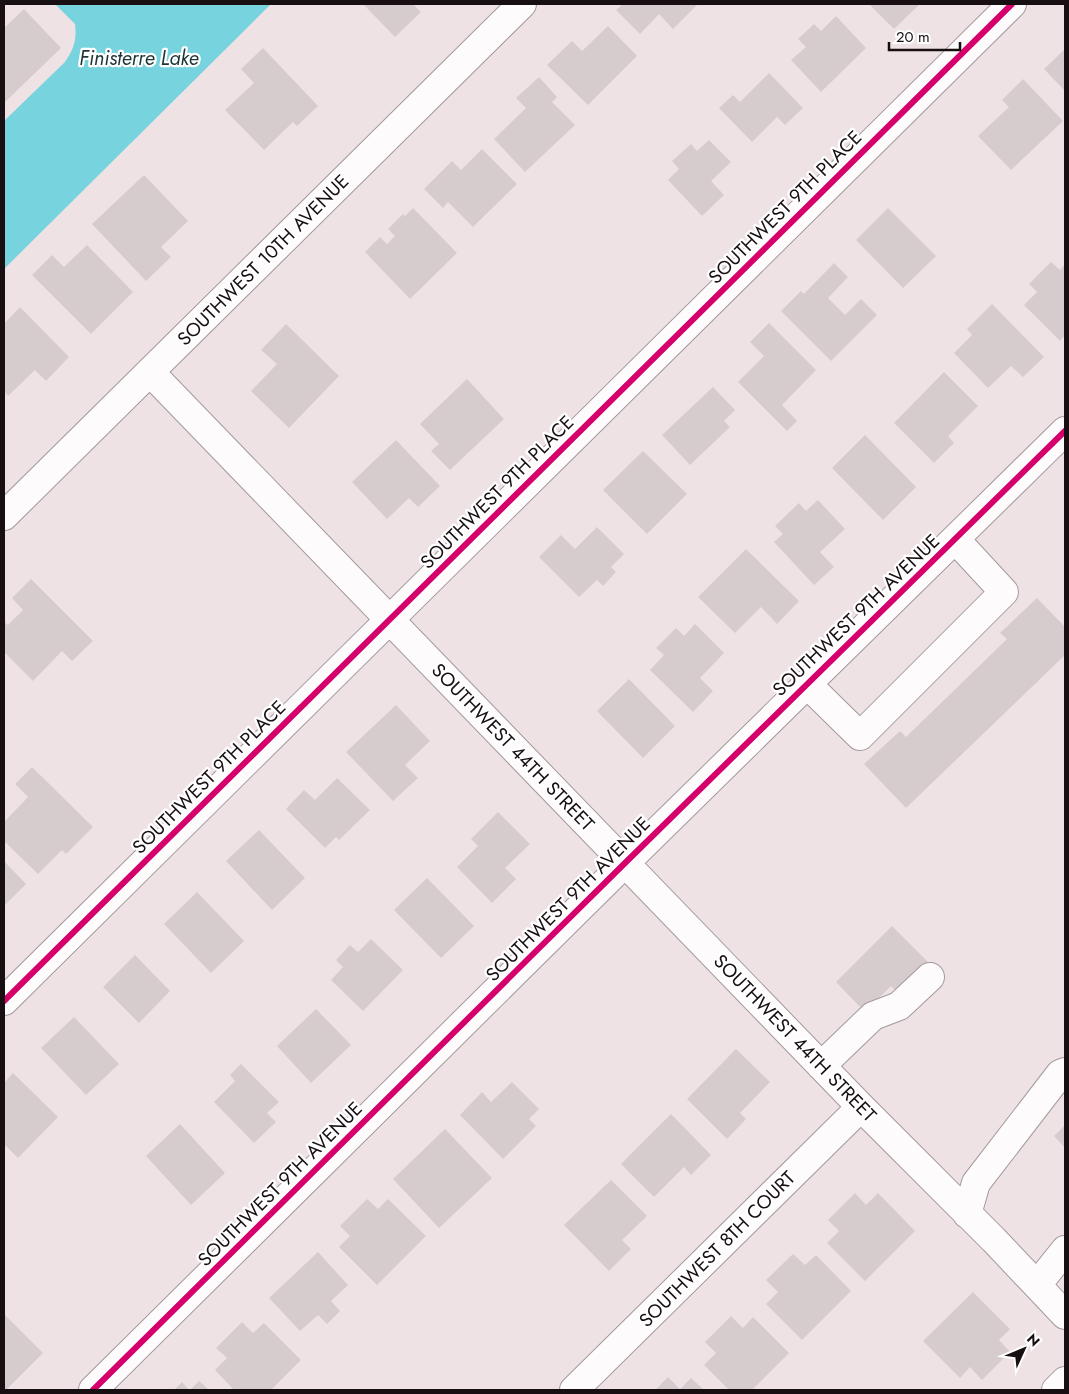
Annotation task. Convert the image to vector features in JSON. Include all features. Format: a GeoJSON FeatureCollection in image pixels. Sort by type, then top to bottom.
{"type":"FeatureCollection","features":[{"type":"Feature","properties":{"kind":"street","name":"SOUTHWEST 10TH AVENUE"},"geometry":{"type":"LineString","coordinates":[[4,516],[522,4]]}},
{"type":"Feature","properties":{"kind":"street","name":"SOUTHWEST 9TH PLACE"},"geometry":{"type":"LineString","coordinates":[[4,1001],[1012,4]]}},
{"type":"Feature","properties":{"kind":"street","name":"SOUTHWEST 44TH STREET"},"geometry":{"type":"LineString","coordinates":[[150,372],[1065,1316]]}},
{"type":"Feature","properties":{"kind":"street","name":"SOUTHWEST 9TH AVENUE"},"geometry":{"type":"LineString","coordinates":[[93,1390],[625,862],[1065,431]]}},
{"type":"Feature","properties":{"kind":"street"},"geometry":{"type":"LineString","coordinates":[[807,684],[860,736],[1004,592],[955,539]]}},
{"type":"Feature","properties":{"kind":"street"},"geometry":{"type":"LineString","coordinates":[[821,1066],[873,1016],[899,1006],[930,977]]}},
{"type":"Feature","properties":{"kind":"street"},"geometry":{"type":"LineString","coordinates":[[967,1214],[976,1183],[1060,1074],[1065,1072]]}},
{"type":"Feature","properties":{"kind":"street","name":"SOUTHWEST 8TH COURT"},"geometry":{"type":"LineString","coordinates":[[574,1390],[861,1107]]}},
{"type":"Feature","properties":{"kind":"street"},"geometry":{"type":"LineString","coordinates":[[1036,1285],[1065,1250]]}},
{"type":"Feature","properties":{"kind":"street"},"geometry":{"type":"LineString","coordinates":[[1056,1390],[1065,1381]]}},
{"type":"Feature","properties":{"kind":"water","name":"Finisterre Lake"},"geometry":{"type":"Polygon","coordinates":[[[55,4],[271,4],[4,269],[4,121],[65,62],[71,53],[76,34],[75,24],[55,4]]]}},
{"type":"Feature","properties":{"kind":"building"},"geometry":{"type":"Polygon","coordinates":[[[363,4],[413,4],[421,12],[395,37],[363,4]]]}},
{"type":"Feature","properties":{"kind":"building"},"geometry":{"type":"Polygon","coordinates":[[[623,4],[698,4],[673,29],[659,14],[640,34],[616,10],[623,4]]]}},
{"type":"Feature","properties":{"kind":"building"},"geometry":{"type":"Polygon","coordinates":[[[869,4],[920,4],[894,29],[869,4]]]}},
{"type":"Feature","properties":{"kind":"building"},"geometry":{"type":"Polygon","coordinates":[[[24,9],[61,48],[4,103],[4,28],[24,9]]]}},
{"type":"Feature","properties":{"kind":"building"},"geometry":{"type":"Polygon","coordinates":[[[836,16],[866,48],[821,92],[791,60],[806,47],[798,39],[814,24],[821,31],[836,16]]]}},
{"type":"Feature","properties":{"kind":"building"},"geometry":{"type":"Polygon","coordinates":[[[608,26],[637,56],[588,105],[547,65],[572,41],[582,51],[608,26]]]}},
{"type":"Feature","properties":{"kind":"building"},"geometry":{"type":"Polygon","coordinates":[[[263,48],[318,106],[297,126],[293,122],[264,150],[225,110],[254,83],[241,69],[263,48]]]}},
{"type":"Feature","properties":{"kind":"building"},"geometry":{"type":"Polygon","coordinates":[[[1065,49],[1065,91],[1044,69],[1065,49]]]}},
{"type":"Feature","properties":{"kind":"building"},"geometry":{"type":"Polygon","coordinates":[[[769,73],[803,108],[785,125],[777,117],[752,142],[719,108],[733,95],[740,102],[769,73]]]}},
{"type":"Feature","properties":{"kind":"building"},"geometry":{"type":"Polygon","coordinates":[[[539,77],[557,97],[552,102],[575,125],[525,172],[494,139],[526,108],[516,98],[539,77]]]}},
{"type":"Feature","properties":{"kind":"building"},"geometry":{"type":"Polygon","coordinates":[[[1023,79],[1063,121],[1011,170],[978,136],[1009,107],[1002,100],[1023,79]]]}},
{"type":"Feature","properties":{"kind":"building"},"geometry":{"type":"Polygon","coordinates":[[[709,140],[731,162],[711,181],[724,195],[702,216],[668,180],[679,169],[672,161],[691,144],[697,151],[709,140]]]}},
{"type":"Feature","properties":{"kind":"building"},"geometry":{"type":"Polygon","coordinates":[[[482,149],[517,184],[473,227],[448,202],[443,208],[424,189],[452,161],[461,170],[482,149]]]}},
{"type":"Feature","properties":{"kind":"building"},"geometry":{"type":"Polygon","coordinates":[[[144,175],[188,221],[161,247],[171,257],[146,281],[92,224],[144,175]]]}},
{"type":"Feature","properties":{"kind":"building"},"geometry":{"type":"Polygon","coordinates":[[[413,208],[457,253],[410,299],[365,252],[380,237],[387,244],[395,236],[388,229],[403,214],[405,216],[413,208]]]}},
{"type":"Feature","properties":{"kind":"building"},"geometry":{"type":"Polygon","coordinates":[[[888,208],[936,256],[903,288],[856,240],[888,208]]]}},
{"type":"Feature","properties":{"kind":"building"},"geometry":{"type":"Polygon","coordinates":[[[87,245],[133,292],[91,334],[32,275],[52,255],[64,267],[87,245]]]}},
{"type":"Feature","properties":{"kind":"building"},"geometry":{"type":"Polygon","coordinates":[[[1051,262],[1060,270],[1065,264],[1065,335],[1060,341],[1024,305],[1037,292],[1029,284],[1051,262]]]}},
{"type":"Feature","properties":{"kind":"building"},"geometry":{"type":"Polygon","coordinates":[[[834,263],[848,277],[828,298],[845,315],[861,299],[877,315],[831,361],[781,311],[801,291],[804,294],[834,263]]]}},
{"type":"Feature","properties":{"kind":"building"},"geometry":{"type":"Polygon","coordinates":[[[992,304],[1044,357],[1023,377],[1011,366],[988,388],[954,353],[972,335],[967,329],[992,304]]]}},
{"type":"Feature","properties":{"kind":"building"},"geometry":{"type":"Polygon","coordinates":[[[20,307],[69,357],[46,381],[35,370],[8,396],[4,391],[4,324],[20,307]]]}},
{"type":"Feature","properties":{"kind":"building"},"geometry":{"type":"Polygon","coordinates":[[[769,323],[816,370],[782,405],[797,421],[787,431],[738,382],[764,356],[750,342],[769,323]]]}},
{"type":"Feature","properties":{"kind":"building"},"geometry":{"type":"Polygon","coordinates":[[[286,324],[339,376],[289,428],[251,391],[277,364],[261,350],[286,324]]]}},
{"type":"Feature","properties":{"kind":"building"},"geometry":{"type":"Polygon","coordinates":[[[944,372],[978,406],[948,436],[954,443],[934,463],[894,423],[944,372]]]}},
{"type":"Feature","properties":{"kind":"building"},"geometry":{"type":"Polygon","coordinates":[[[467,379],[504,419],[450,470],[431,451],[439,444],[420,424],[467,379]]]}},
{"type":"Feature","properties":{"kind":"building"},"geometry":{"type":"Polygon","coordinates":[[[713,387],[735,410],[724,421],[730,427],[690,465],[662,435],[713,387]]]}},
{"type":"Feature","properties":{"kind":"building"},"geometry":{"type":"Polygon","coordinates":[[[865,435],[916,487],[883,520],[832,468],[865,435]]]}},
{"type":"Feature","properties":{"kind":"building"},"geometry":{"type":"Polygon","coordinates":[[[396,440],[440,486],[418,507],[409,498],[387,519],[352,482],[396,440]]]}},
{"type":"Feature","properties":{"kind":"building"},"geometry":{"type":"Polygon","coordinates":[[[643,451],[687,494],[647,534],[603,490],[643,451]]]}},
{"type":"Feature","properties":{"kind":"building"},"geometry":{"type":"Polygon","coordinates":[[[818,500],[845,529],[820,552],[834,567],[814,585],[774,542],[783,534],[775,526],[799,503],[806,511],[818,500]]]}},
{"type":"Feature","properties":{"kind":"building"},"geometry":{"type":"Polygon","coordinates":[[[597,527],[624,554],[611,567],[616,572],[603,586],[597,580],[579,597],[539,557],[561,535],[575,549],[597,527]]]}},
{"type":"Feature","properties":{"kind":"building"},"geometry":{"type":"Polygon","coordinates":[[[746,549],[799,601],[777,624],[761,607],[735,633],[698,597],[746,549]]]}},
{"type":"Feature","properties":{"kind":"building"},"geometry":{"type":"Polygon","coordinates":[[[31,579],[93,641],[72,661],[62,651],[33,681],[4,652],[4,622],[8,625],[23,610],[12,598],[31,579]]]}},
{"type":"Feature","properties":{"kind":"building"},"geometry":{"type":"Polygon","coordinates":[[[1037,598],[1065,627],[1065,655],[906,808],[864,764],[900,731],[906,737],[1007,639],[1000,633],[1037,598]]]}},
{"type":"Feature","properties":{"kind":"building"},"geometry":{"type":"Polygon","coordinates":[[[695,624],[724,653],[700,678],[713,691],[693,712],[650,670],[664,655],[656,648],[676,628],[684,636],[695,624]]]}},
{"type":"Feature","properties":{"kind":"building"},"geometry":{"type":"Polygon","coordinates":[[[629,679],[675,726],[643,758],[597,711],[629,679]]]}},
{"type":"Feature","properties":{"kind":"building"},"geometry":{"type":"Polygon","coordinates":[[[396,705],[430,741],[405,765],[418,778],[393,801],[346,752],[396,705]]]}},
{"type":"Feature","properties":{"kind":"building"},"geometry":{"type":"Polygon","coordinates":[[[32,767],[93,827],[66,854],[62,850],[38,874],[4,841],[4,822],[28,797],[15,784],[32,767]]]}},
{"type":"Feature","properties":{"kind":"building"},"geometry":{"type":"Polygon","coordinates":[[[337,778],[370,810],[339,840],[336,837],[325,848],[286,809],[304,790],[315,800],[337,778]]]}},
{"type":"Feature","properties":{"kind":"building"},"geometry":{"type":"Polygon","coordinates":[[[498,812],[530,844],[505,868],[516,879],[492,903],[457,867],[478,846],[471,839],[498,812]]]}},
{"type":"Feature","properties":{"kind":"building"},"geometry":{"type":"Polygon","coordinates":[[[259,830],[305,878],[272,910],[226,861],[259,830]]]}},
{"type":"Feature","properties":{"kind":"building"},"geometry":{"type":"Polygon","coordinates":[[[4,861],[26,884],[4,906],[4,861]]]}},
{"type":"Feature","properties":{"kind":"building"},"geometry":{"type":"Polygon","coordinates":[[[427,878],[474,926],[441,958],[394,910],[427,878]]]}},
{"type":"Feature","properties":{"kind":"building"},"geometry":{"type":"Polygon","coordinates":[[[197,892],[244,941],[211,973],[164,924],[197,892]]]}},
{"type":"Feature","properties":{"kind":"building"},"geometry":{"type":"Polygon","coordinates":[[[892,926],[931,965],[901,996],[891,986],[865,1012],[836,982],[892,926]]]}},
{"type":"Feature","properties":{"kind":"building"},"geometry":{"type":"Polygon","coordinates":[[[371,939],[403,970],[363,1011],[331,980],[343,967],[336,960],[350,945],[358,952],[371,939]]]}},
{"type":"Feature","properties":{"kind":"building"},"geometry":{"type":"Polygon","coordinates":[[[135,955],[170,991],[139,1023],[103,987],[135,955]]]}},
{"type":"Feature","properties":{"kind":"building"},"geometry":{"type":"Polygon","coordinates":[[[316,1009],[351,1045],[311,1083],[277,1046],[316,1009]]]}},
{"type":"Feature","properties":{"kind":"building"},"geometry":{"type":"Polygon","coordinates":[[[74,1017],[119,1064],[86,1095],[41,1048],[74,1017]]]}},
{"type":"Feature","properties":{"kind":"building"},"geometry":{"type":"Polygon","coordinates":[[[736,1049],[770,1082],[740,1113],[746,1119],[727,1139],[687,1099],[736,1049]]]}},
{"type":"Feature","properties":{"kind":"building"},"geometry":{"type":"Polygon","coordinates":[[[241,1064],[279,1102],[267,1113],[276,1122],[254,1143],[214,1102],[235,1081],[230,1075],[241,1064]]]}},
{"type":"Feature","properties":{"kind":"building"},"geometry":{"type":"Polygon","coordinates":[[[13,1073],[58,1117],[18,1158],[4,1144],[4,1083],[13,1073]]]}},
{"type":"Feature","properties":{"kind":"building"},"geometry":{"type":"Polygon","coordinates":[[[512,1082],[539,1109],[529,1119],[536,1126],[503,1159],[460,1115],[482,1092],[491,1102],[512,1082]]]}},
{"type":"Feature","properties":{"kind":"building"},"geometry":{"type":"Polygon","coordinates":[[[671,1114],[711,1155],[691,1175],[684,1167],[654,1197],[621,1164],[671,1114]]]}},
{"type":"Feature","properties":{"kind":"building"},"geometry":{"type":"Polygon","coordinates":[[[180,1124],[225,1173],[191,1205],[146,1156],[180,1124]]]}},
{"type":"Feature","properties":{"kind":"building"},"geometry":{"type":"Polygon","coordinates":[[[1065,1125],[1065,1148],[1054,1136],[1065,1125]]]}},
{"type":"Feature","properties":{"kind":"building"},"geometry":{"type":"Polygon","coordinates":[[[445,1129],[492,1178],[439,1228],[393,1179],[445,1129]]]}},
{"type":"Feature","properties":{"kind":"building"},"geometry":{"type":"Polygon","coordinates":[[[611,1180],[647,1216],[622,1240],[631,1249],[609,1271],[564,1225],[611,1180]]]}},
{"type":"Feature","properties":{"kind":"building"},"geometry":{"type":"Polygon","coordinates":[[[855,1193],[866,1205],[878,1193],[915,1231],[865,1281],[827,1243],[839,1231],[828,1220],[855,1193]]]}},
{"type":"Feature","properties":{"kind":"building"},"geometry":{"type":"Polygon","coordinates":[[[367,1199],[378,1209],[388,1199],[426,1236],[377,1285],[339,1247],[350,1236],[340,1226],[367,1199]]]}},
{"type":"Feature","properties":{"kind":"building"},"geometry":{"type":"Polygon","coordinates":[[[318,1252],[348,1285],[331,1301],[340,1311],[327,1324],[318,1315],[300,1331],[269,1298],[318,1252]]]}},
{"type":"Feature","properties":{"kind":"building"},"geometry":{"type":"Polygon","coordinates":[[[793,1254],[805,1265],[816,1255],[851,1291],[802,1340],[766,1304],[778,1292],[766,1280],[793,1254]]]}},
{"type":"Feature","properties":{"kind":"building"},"geometry":{"type":"Polygon","coordinates":[[[973,1292],[1010,1329],[999,1340],[1010,1352],[982,1380],[970,1367],[960,1378],[923,1341],[973,1292]]]}},
{"type":"Feature","properties":{"kind":"building"},"geometry":{"type":"Polygon","coordinates":[[[4,1314],[43,1353],[6,1390],[4,1390],[4,1314]]]}},
{"type":"Feature","properties":{"kind":"building"},"geometry":{"type":"Polygon","coordinates":[[[731,1316],[743,1328],[753,1317],[789,1353],[752,1390],[729,1390],[704,1365],[716,1353],[705,1342],[731,1316]]]}},
{"type":"Feature","properties":{"kind":"building"},"geometry":{"type":"Polygon","coordinates":[[[242,1322],[253,1333],[264,1323],[301,1360],[271,1390],[234,1390],[215,1370],[227,1358],[216,1348],[242,1322]]]}},
{"type":"Feature","properties":{"kind":"building"},"geometry":{"type":"Polygon","coordinates":[[[668,1377],[680,1389],[691,1378],[704,1390],[655,1390],[668,1377]]]}},
{"type":"Feature","properties":{"kind":"building"},"geometry":{"type":"Polygon","coordinates":[[[199,1381],[209,1390],[190,1390],[199,1381]]]}},
{"type":"Feature","properties":{"kind":"building"},"geometry":{"type":"Polygon","coordinates":[[[182,1382],[189,1390],[174,1390],[182,1382]]]}},
{"type":"Feature","properties":{"kind":"cycle path"},"geometry":{"type":"LineString","coordinates":[[4,1001],[1012,4]]}},
{"type":"Feature","properties":{"kind":"cycle path"},"geometry":{"type":"LineString","coordinates":[[93,1390],[625,863],[1065,431]]}}]}
